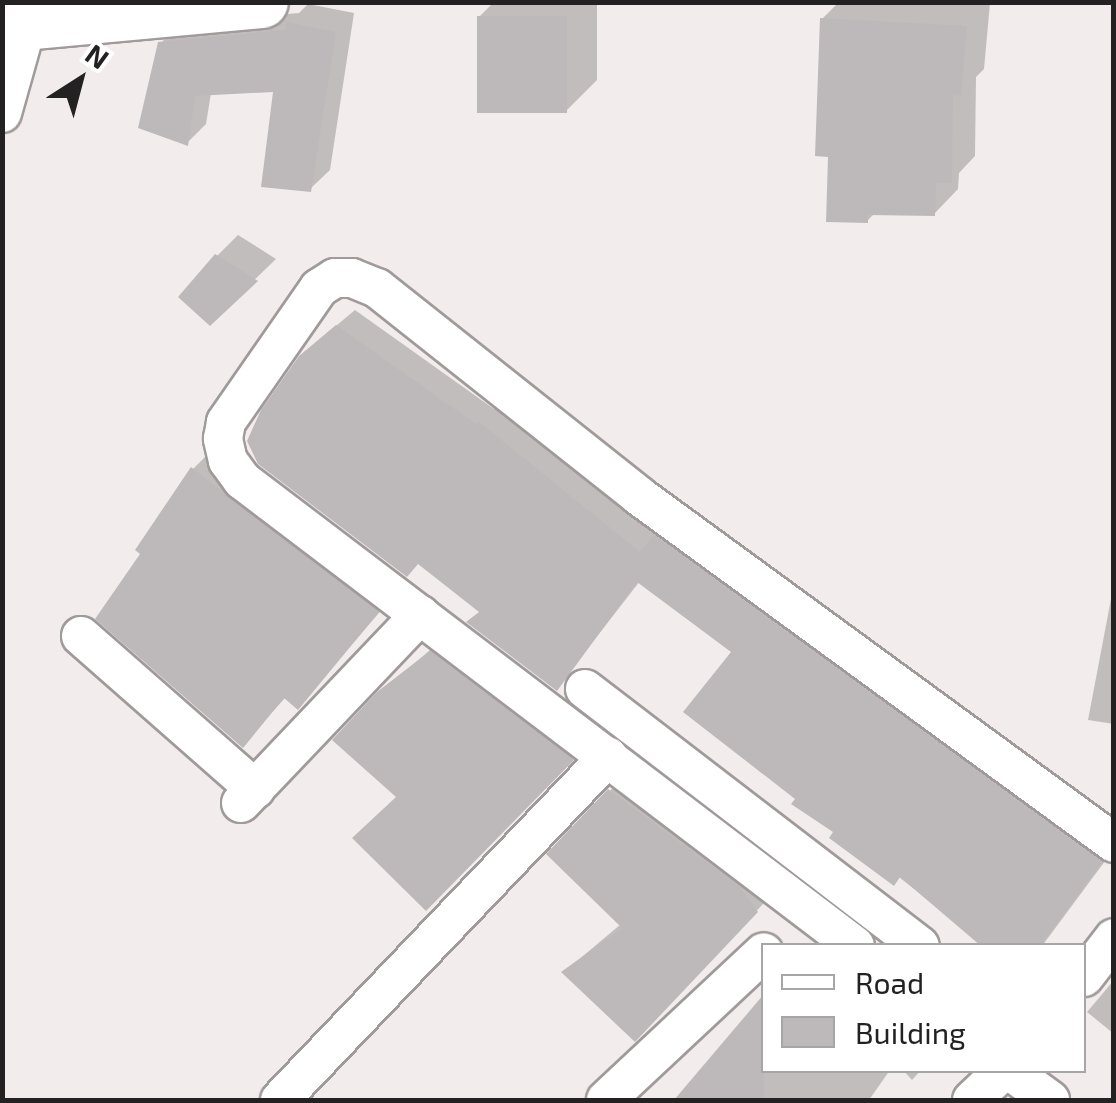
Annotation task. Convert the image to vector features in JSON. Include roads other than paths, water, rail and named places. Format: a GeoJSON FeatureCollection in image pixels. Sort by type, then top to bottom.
{"type":"FeatureCollection","features":[{"type":"Feature","properties":{"kind":"main road"},"geometry":{"type":"LineString","coordinates":[[10,18],[262,2]]}},
{"type":"Feature","properties":{"kind":"street"},"geometry":{"type":"LineString","coordinates":[[2,113],[10,18]]}},
{"type":"Feature","properties":{"kind":"street"},"geometry":{"type":"LineString","coordinates":[[851,943],[242,480],[228,460],[222,439],[226,422],[319,288],[335,278],[365,281],[377,288],[639,496],[1114,843]]}},
{"type":"Feature","properties":{"kind":"street"},"geometry":{"type":"LineString","coordinates":[[81,636],[248,796],[420,615]]}},
{"type":"Feature","properties":{"kind":"street"},"geometry":{"type":"LineString","coordinates":[[586,689],[916,943]]}},
{"type":"Feature","properties":{"kind":"street"},"geometry":{"type":"LineString","coordinates":[[280,1100],[608,757]]}},
{"type":"Feature","properties":{"kind":"street"},"geometry":{"type":"LineString","coordinates":[[774,943],[810,909]]}},
{"type":"Feature","properties":{"kind":"street"},"geometry":{"type":"LineString","coordinates":[[1086,974],[1114,938]]}},
{"type":"Feature","properties":{"kind":"street"},"geometry":{"type":"LineString","coordinates":[[606,1100],[761,955]]}},
{"type":"Feature","properties":{"kind":"street"},"geometry":{"type":"LineString","coordinates":[[972,1100],[1004,1073]]}},
{"type":"Feature","properties":{"kind":"street"},"geometry":{"type":"LineString","coordinates":[[1011,1073],[1050,1100]]}}]}
